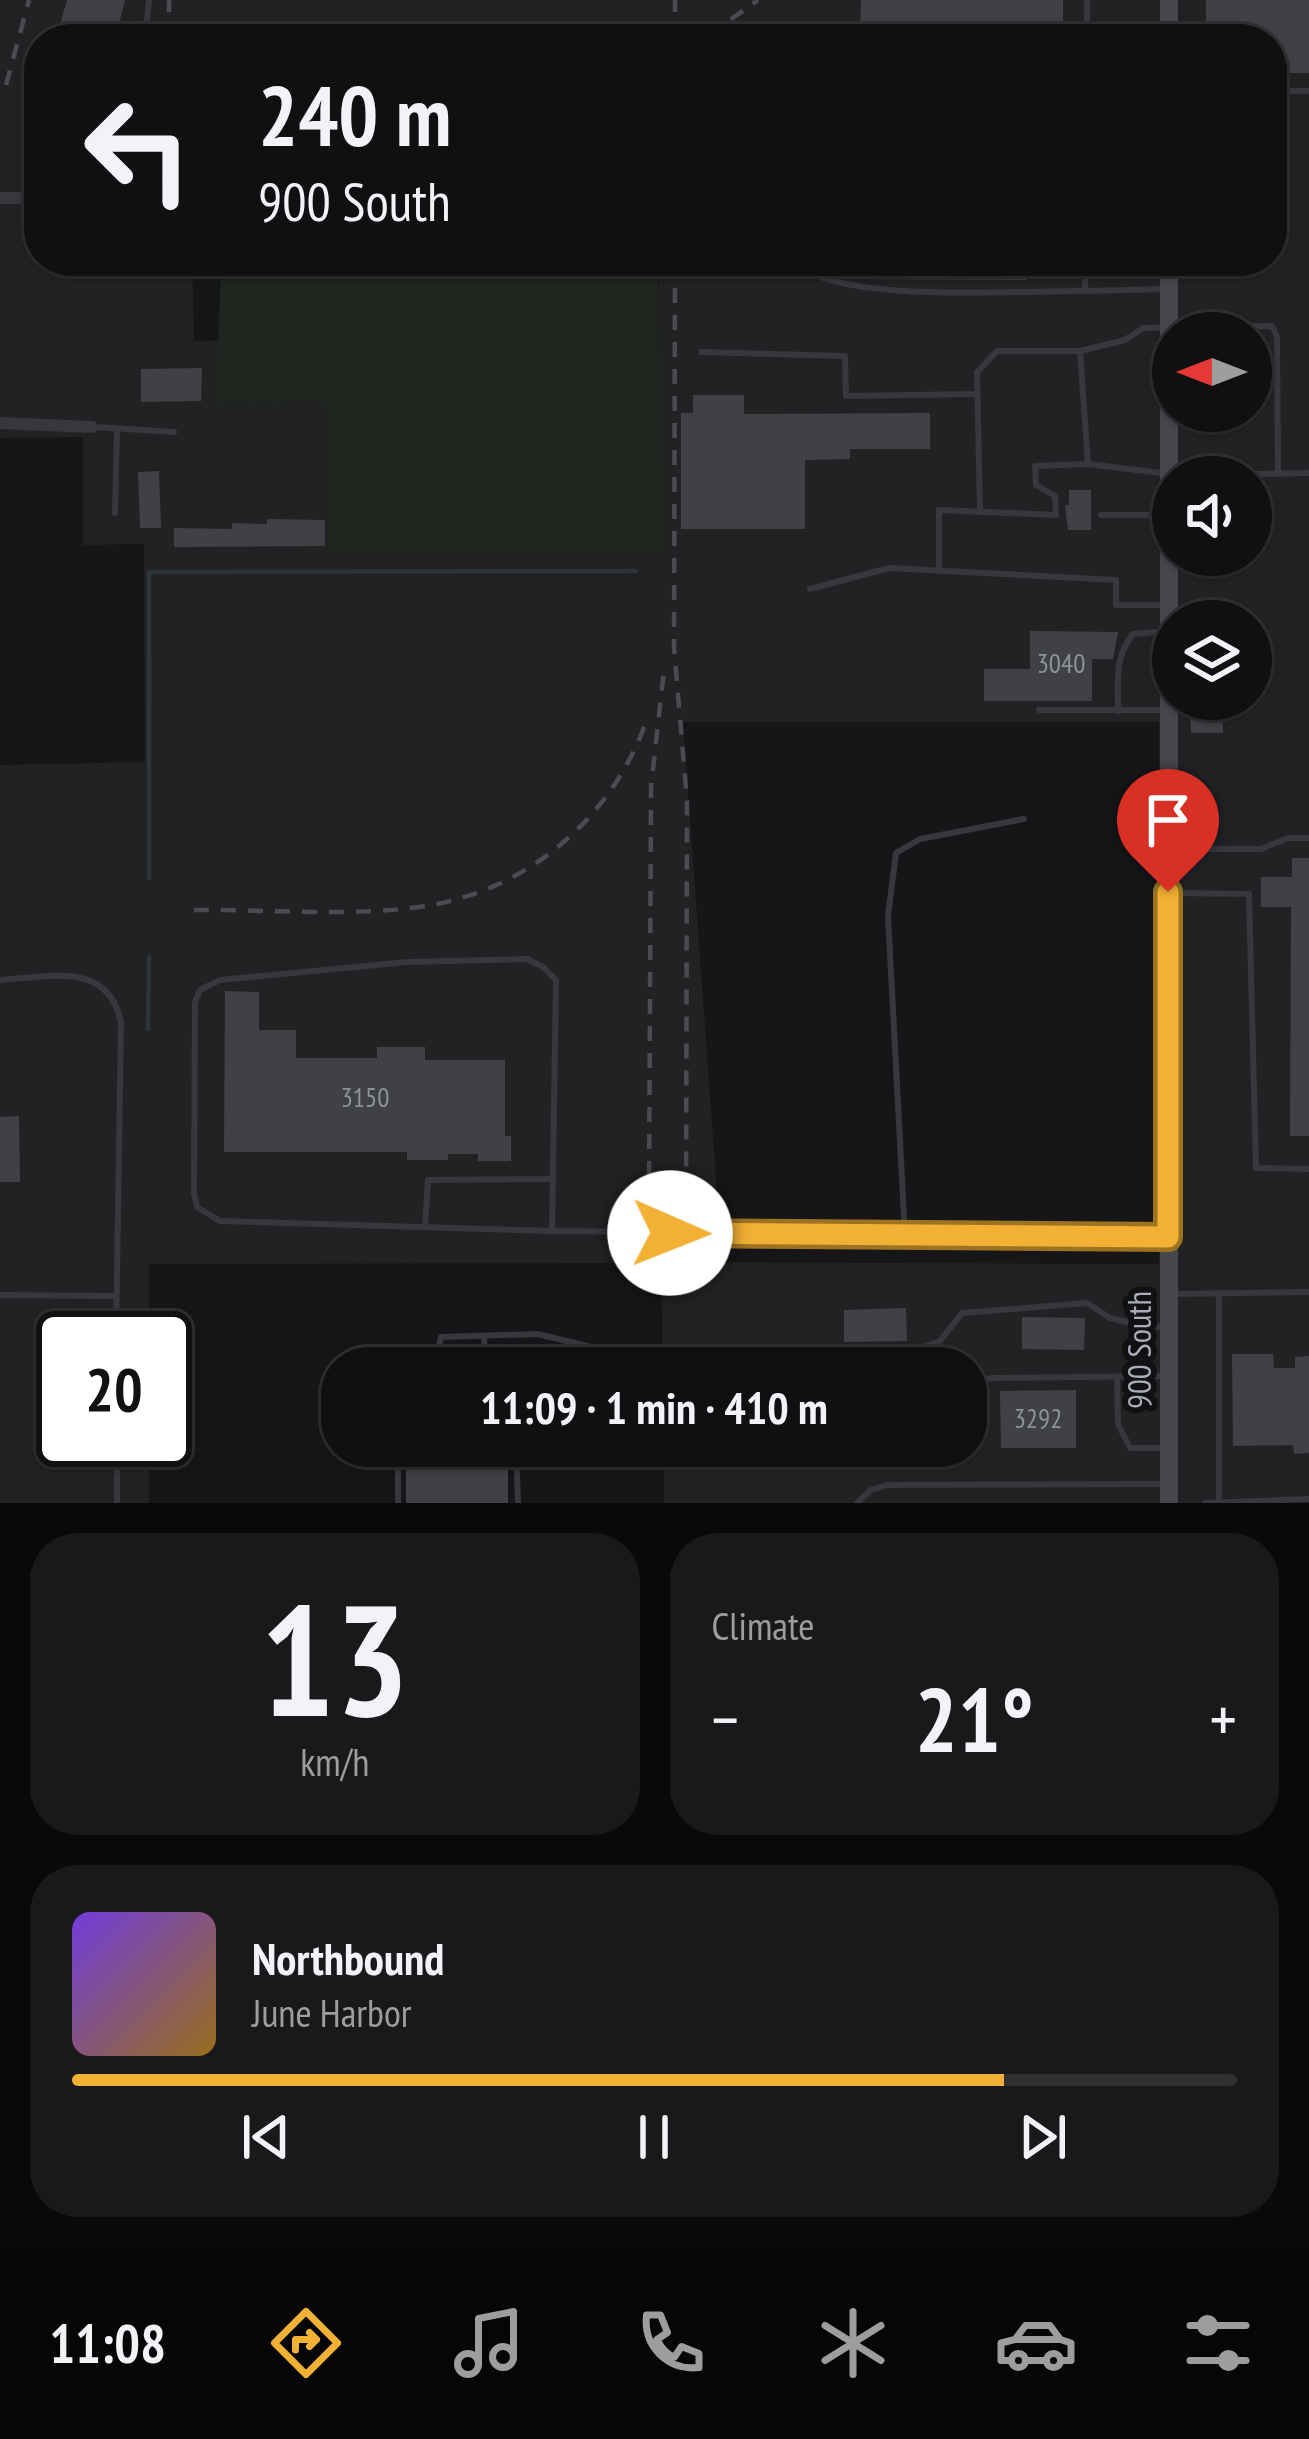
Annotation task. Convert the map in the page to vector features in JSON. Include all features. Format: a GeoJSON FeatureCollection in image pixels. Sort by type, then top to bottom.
{"type":"FeatureCollection","features":[{"type":"Feature","properties":{"kind":"street"},"geometry":{"type":"LineString","coordinates":[[0,198],[20,199]]}},
{"type":"Feature","properties":{"kind":"street","name":"900 South"},"geometry":{"type":"LineString","coordinates":[[1168,276],[1168,312]]}},
{"type":"Feature","properties":{"kind":"street"},"geometry":{"type":"LineString","coordinates":[[0,423],[92,427]]}},
{"type":"Feature","properties":{"kind":"street","name":"900 South"},"geometry":{"type":"LineString","coordinates":[[1168,720],[1168,1493]]}},
{"type":"Feature","properties":{"kind":"lane"},"geometry":{"type":"LineString","coordinates":[[20,199],[24,195]]}},
{"type":"Feature","properties":{"kind":"lane"},"geometry":{"type":"LineString","coordinates":[[818,276],[838,285],[900,290],[1168,289]]}},
{"type":"Feature","properties":{"kind":"lane"},"geometry":{"type":"LineString","coordinates":[[1085,291],[1086,276]]}},
{"type":"Feature","properties":{"kind":"lane"},"geometry":{"type":"LineString","coordinates":[[1272,327],[1276,330],[1278,473]]}},
{"type":"Feature","properties":{"kind":"lane"},"geometry":{"type":"LineString","coordinates":[[980,512],[977,372],[998,351],[1080,351],[1152,328]]}},
{"type":"Feature","properties":{"kind":"lane"},"geometry":{"type":"LineString","coordinates":[[1080,351],[1088,464]]}},
{"type":"Feature","properties":{"kind":"lane"},"geometry":{"type":"LineString","coordinates":[[701,352],[845,356],[846,396],[977,394]]}},
{"type":"Feature","properties":{"kind":"lane"},"geometry":{"type":"LineString","coordinates":[[92,427],[174,432]]}},
{"type":"Feature","properties":{"kind":"lane"},"geometry":{"type":"LineString","coordinates":[[116,513],[117,429]]}},
{"type":"Feature","properties":{"kind":"lane"},"geometry":{"type":"LineString","coordinates":[[939,571],[939,510],[1056,515],[1055,496],[1036,485],[1035,466],[1088,464],[1152,472]]}},
{"type":"Feature","properties":{"kind":"lane"},"geometry":{"type":"LineString","coordinates":[[1272,473],[1309,472]]}},
{"type":"Feature","properties":{"kind":"lane"},"geometry":{"type":"LineString","coordinates":[[1101,515],[1152,515]]}},
{"type":"Feature","properties":{"kind":"lane"},"geometry":{"type":"LineString","coordinates":[[810,589],[889,568],[1116,580],[1117,605],[1152,604]]}},
{"type":"Feature","properties":{"kind":"lane"},"geometry":{"type":"LineString","coordinates":[[1118,711],[1118,669],[1124,645],[1133,634],[1152,633]]}},
{"type":"Feature","properties":{"kind":"lane"},"geometry":{"type":"LineString","coordinates":[[1039,710],[1152,710]]}},
{"type":"Feature","properties":{"kind":"lane"},"geometry":{"type":"LineString","coordinates":[[905,1235],[888,916],[896,853],[920,839],[1024,819]]}},
{"type":"Feature","properties":{"kind":"lane"},"geometry":{"type":"LineString","coordinates":[[1168,849],[1261,849],[1288,838],[1309,838]]}},
{"type":"Feature","properties":{"kind":"lane"},"geometry":{"type":"LineString","coordinates":[[1168,892],[1249,894],[1256,1168],[1309,1169]]}},
{"type":"Feature","properties":{"kind":"lane"},"geometry":{"type":"LineString","coordinates":[[552,1231],[556,980],[543,967],[526,959],[407,962],[220,980],[200,990],[195,1002],[197,1207],[220,1221],[552,1231],[1168,1237]]}},
{"type":"Feature","properties":{"kind":"lane"},"geometry":{"type":"LineString","coordinates":[[0,980],[80,977],[98,982],[118,1006],[116,1311]]}},
{"type":"Feature","properties":{"kind":"lane"},"geometry":{"type":"LineString","coordinates":[[425,1227],[428,1180],[553,1179]]}},
{"type":"Feature","properties":{"kind":"lane"},"geometry":{"type":"LineString","coordinates":[[1168,1294],[1309,1292]]}},
{"type":"Feature","properties":{"kind":"lane"},"geometry":{"type":"LineString","coordinates":[[1219,1293],[1219,1502]]}},
{"type":"Feature","properties":{"kind":"lane"},"geometry":{"type":"LineString","coordinates":[[0,1295],[116,1296]]}},
{"type":"Feature","properties":{"kind":"lane"},"geometry":{"type":"LineString","coordinates":[[922,1347],[940,1341],[962,1313],[1004,1306],[1087,1303],[1110,1318],[1168,1327]]}},
{"type":"Feature","properties":{"kind":"lane"},"geometry":{"type":"LineString","coordinates":[[439,1347],[441,1337],[538,1334],[591,1347]]}},
{"type":"Feature","properties":{"kind":"lane"},"geometry":{"type":"LineString","coordinates":[[484,1336],[484,1347]]}},
{"type":"Feature","properties":{"kind":"lane"},"geometry":{"type":"LineString","coordinates":[[987,1379],[1168,1376]]}},
{"type":"Feature","properties":{"kind":"lane"},"geometry":{"type":"LineString","coordinates":[[1117,1377],[1118,1424],[1130,1448],[1168,1448]]}},
{"type":"Feature","properties":{"kind":"lane"},"geometry":{"type":"LineString","coordinates":[[117,1467],[117,1503]]}},
{"type":"Feature","properties":{"kind":"lane"},"geometry":{"type":"LineString","coordinates":[[398,1467],[398,1503]]}},
{"type":"Feature","properties":{"kind":"lane"},"geometry":{"type":"LineString","coordinates":[[517,1467],[518,1503]]}},
{"type":"Feature","properties":{"kind":"lane"},"geometry":{"type":"LineString","coordinates":[[857,1503],[871,1490],[886,1485],[1168,1493]]}},
{"type":"Feature","properties":{"kind":"lane"},"geometry":{"type":"LineString","coordinates":[[1205,1503],[1309,1499]]}},
{"type":"Feature","properties":{"kind":"shaded area"},"geometry":{"type":"Polygon","coordinates":[[[0,0],[1309,0],[1309,1503],[664,1503],[664,1467],[987,1467],[987,1347],[663,1347],[661,1263],[149,1264],[149,1311],[36,1311],[36,1467],[149,1467],[149,1503],[0,1503],[0,765],[145,762],[144,544],[83,545],[83,437],[0,438],[0,0]],[[24,24],[24,276],[192,276],[194,341],[330,338],[659,538],[659,276],[1287,276],[1287,24],[24,24]],[[683,722],[717,1193],[663,1262],[1159,1264],[1159,722],[683,722]]]}},
{"type":"Feature","properties":{"kind":"shaded area"},"geometry":{"type":"Polygon","coordinates":[[[221,276],[658,276],[664,551],[328,552],[326,403],[216,404],[221,276]]]}},
{"type":"Feature","properties":{"kind":"building"},"geometry":{"type":"Polygon","coordinates":[[[67,0],[125,0],[119,24],[60,24],[67,0]]]}},
{"type":"Feature","properties":{"kind":"building"},"geometry":{"type":"Polygon","coordinates":[[[861,0],[1063,0],[1063,24],[860,24],[861,0]]]}},
{"type":"Feature","properties":{"kind":"building"},"geometry":{"type":"Polygon","coordinates":[[[1206,0],[1309,0],[1309,73],[1287,73],[1287,24],[1206,24],[1206,0]]]}},
{"type":"Feature","properties":{"kind":"building"},"geometry":{"type":"Polygon","coordinates":[[[1026,276],[1026,280],[866,279],[859,278],[1026,276]]]}},
{"type":"Feature","properties":{"kind":"building"},"geometry":{"type":"Polygon","coordinates":[[[202,368],[201,401],[141,402],[141,369],[202,368]]]}},
{"type":"Feature","properties":{"kind":"building"},"geometry":{"type":"Polygon","coordinates":[[[693,395],[744,395],[744,414],[930,413],[930,449],[850,449],[850,459],[805,460],[805,529],[681,529],[681,413],[693,413],[693,395]]]}},
{"type":"Feature","properties":{"kind":"building"},"geometry":{"type":"Polygon","coordinates":[[[159,471],[161,528],[140,528],[138,472],[159,471]]]}},
{"type":"Feature","properties":{"kind":"building"},"geometry":{"type":"Polygon","coordinates":[[[1069,490],[1091,490],[1091,530],[1068,530],[1065,505],[1069,505],[1069,490]]]}},
{"type":"Feature","properties":{"kind":"building"},"geometry":{"type":"Polygon","coordinates":[[[267,519],[325,520],[325,546],[174,547],[174,528],[232,529],[232,523],[267,524],[267,519]]]}},
{"type":"Feature","properties":{"kind":"building"},"geometry":{"type":"Polygon","coordinates":[[[1030,631],[1118,632],[1113,659],[1092,659],[1092,701],[984,701],[984,669],[1030,669],[1030,631]]]}},
{"type":"Feature","properties":{"kind":"building"},"geometry":{"type":"Polygon","coordinates":[[[1191,720],[1223,720],[1223,733],[1191,733],[1191,720]]]}},
{"type":"Feature","properties":{"kind":"building"},"geometry":{"type":"Polygon","coordinates":[[[1292,858],[1309,858],[1309,1136],[1290,1136],[1291,907],[1261,907],[1261,877],[1292,877],[1292,858]]]}},
{"type":"Feature","properties":{"kind":"building"},"geometry":{"type":"Polygon","coordinates":[[[225,991],[259,992],[259,1030],[296,1030],[296,1058],[377,1058],[377,1047],[425,1047],[425,1060],[505,1060],[505,1136],[511,1136],[511,1161],[478,1161],[478,1154],[407,1160],[407,1152],[224,1152],[225,991]]]}},
{"type":"Feature","properties":{"kind":"building"},"geometry":{"type":"Polygon","coordinates":[[[19,1116],[20,1182],[0,1182],[0,1117],[19,1116]]]}},
{"type":"Feature","properties":{"kind":"building"},"geometry":{"type":"Polygon","coordinates":[[[906,1308],[907,1341],[844,1342],[844,1310],[906,1308]]]}},
{"type":"Feature","properties":{"kind":"building"},"geometry":{"type":"Polygon","coordinates":[[[1022,1317],[1085,1318],[1084,1350],[1022,1349],[1022,1317]]]}},
{"type":"Feature","properties":{"kind":"building"},"geometry":{"type":"Polygon","coordinates":[[[1232,1354],[1273,1354],[1274,1368],[1295,1368],[1295,1357],[1309,1356],[1309,1453],[1294,1454],[1293,1445],[1233,1446],[1232,1354]]]}},
{"type":"Feature","properties":{"kind":"building"},"geometry":{"type":"Polygon","coordinates":[[[1076,1390],[1076,1448],[1001,1448],[1000,1391],[1076,1390]]]}},
{"type":"Feature","properties":{"kind":"building"},"geometry":{"type":"Polygon","coordinates":[[[406,1467],[508,1467],[508,1503],[406,1503],[406,1467]]]}},
{"type":"Feature","properties":{"kind":"waterway"},"geometry":{"type":"LineString","coordinates":[[149,878],[149,572],[636,571]]}},
{"type":"Feature","properties":{"kind":"waterway"},"geometry":{"type":"LineString","coordinates":[[148,1029],[149,957]]}},
{"type":"Feature","properties":{"kind":"railway"},"geometry":{"type":"LineString","coordinates":[[6,85],[29,0]]}},
{"type":"Feature","properties":{"kind":"railway"},"geometry":{"type":"LineString","coordinates":[[169,0],[169,24]]}},
{"type":"Feature","properties":{"kind":"railway"},"geometry":{"type":"LineString","coordinates":[[675,0],[675,24]]}},
{"type":"Feature","properties":{"kind":"railway"},"geometry":{"type":"LineString","coordinates":[[726,24],[758,0]]}},
{"type":"Feature","properties":{"kind":"railway"},"geometry":{"type":"LineString","coordinates":[[675,276],[674,648],[687,800],[686,1202]]}},
{"type":"Feature","properties":{"kind":"railway"},"geometry":{"type":"LineString","coordinates":[[649,1203],[651,787],[664,670]]}},
{"type":"Feature","properties":{"kind":"railway"},"geometry":{"type":"LineString","coordinates":[[194,910],[403,909],[469,896],[504,882],[566,840],[592,814],[634,751],[648,716]]}},
{"type":"Feature","properties":{"kind":"route"},"geometry":{"type":"LineString","coordinates":[[670,1233],[1168,1237],[1168,892]]}}]}
